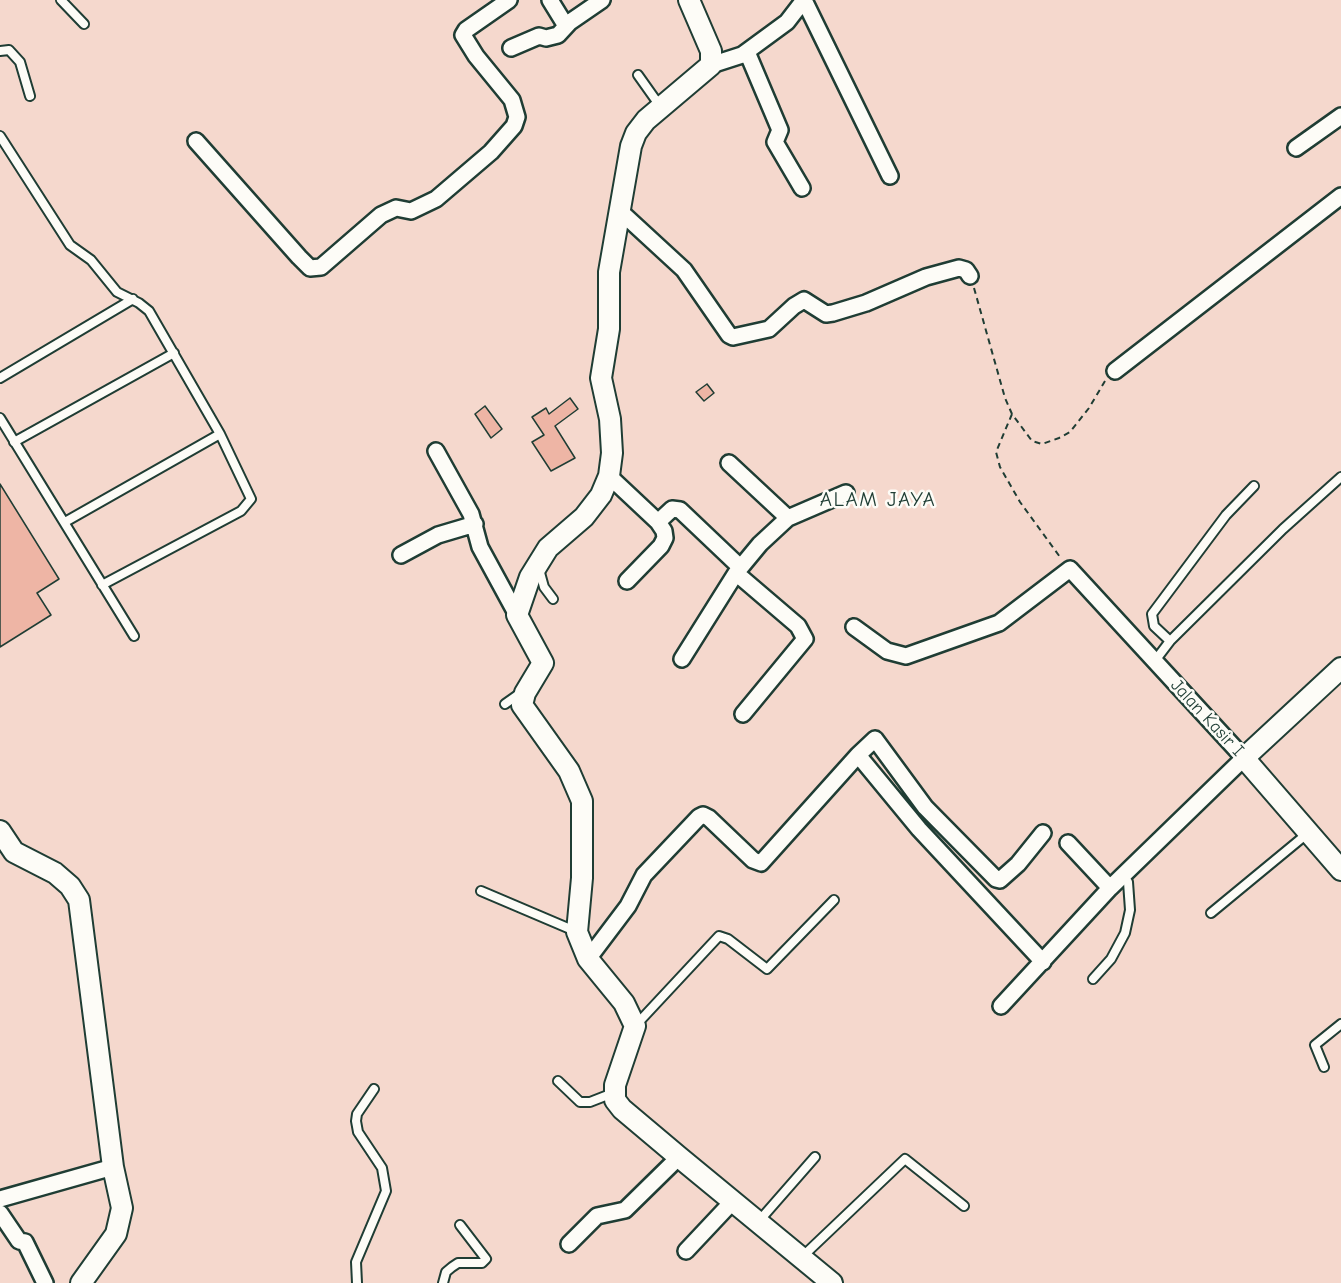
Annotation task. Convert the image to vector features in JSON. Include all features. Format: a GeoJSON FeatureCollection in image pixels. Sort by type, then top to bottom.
{"type":"FeatureCollection","features":[{"type":"Feature","properties":{"kind":"street"},"geometry":{"type":"LineString","coordinates":[[196,141],[299,257],[310,268],[321,267],[381,215],[396,208],[411,211],[436,199],[491,152],[514,126],[517,117],[512,99],[476,56],[463,35],[466,30],[509,0]]}},
{"type":"Feature","properties":{"kind":"street"},"geometry":{"type":"LineString","coordinates":[[550,0],[566,26]]}},
{"type":"Feature","properties":{"kind":"street"},"geometry":{"type":"LineString","coordinates":[[512,48],[538,36],[553,38],[602,0]]}},
{"type":"Feature","properties":{"kind":"street"},"geometry":{"type":"LineString","coordinates":[[689,0],[711,51],[711,65]]}},
{"type":"Feature","properties":{"kind":"street"},"geometry":{"type":"LineString","coordinates":[[517,615],[538,562],[548,548],[584,517],[601,495],[609,476],[612,453],[610,419],[601,378],[609,329],[609,272],[631,146],[636,133],[711,65],[730,61],[747,52],[787,22],[804,0],[890,176]]}},
{"type":"Feature","properties":{"kind":"street"},"geometry":{"type":"LineString","coordinates":[[747,52],[780,130],[775,142],[802,188]]}},
{"type":"Feature","properties":{"kind":"street"},"geometry":{"type":"LineString","coordinates":[[1296,148],[1341,116]]}},
{"type":"Feature","properties":{"kind":"street"},"geometry":{"type":"LineString","coordinates":[[1115,371],[1341,196]]}},
{"type":"Feature","properties":{"kind":"street"},"geometry":{"type":"LineString","coordinates":[[621,212],[684,270],[698,286],[729,335],[733,337],[769,329],[798,302],[804,300],[826,314],[833,313],[866,303],[926,277],[959,268],[970,276]]}},
{"type":"Feature","properties":{"kind":"street"},"geometry":{"type":"LineString","coordinates":[[436,452],[475,524],[480,547],[543,660],[541,669],[528,687],[522,701],[525,712],[569,771],[582,801],[582,878],[577,932],[588,959],[624,1003],[635,1026],[613,1093],[622,1109],[832,1283]]}},
{"type":"Feature","properties":{"kind":"street"},"geometry":{"type":"LineString","coordinates":[[729,463],[788,518]]}},
{"type":"Feature","properties":{"kind":"street"},"geometry":{"type":"LineString","coordinates":[[609,476],[658,522],[665,538],[627,581]]}},
{"type":"Feature","properties":{"kind":"street"},"geometry":{"type":"LineString","coordinates":[[682,659],[738,570],[788,518],[846,493]]}},
{"type":"Feature","properties":{"kind":"street"},"geometry":{"type":"LineString","coordinates":[[658,522],[672,509],[680,510],[738,570],[798,626],[804,639],[743,714]]}},
{"type":"Feature","properties":{"kind":"street"},"geometry":{"type":"LineString","coordinates":[[401,555],[438,535],[475,524]]}},
{"type":"Feature","properties":{"kind":"street"},"geometry":{"type":"LineString","coordinates":[[854,627],[887,651],[906,656],[999,623],[1070,569]]}},
{"type":"Feature","properties":{"kind":"street","name":"Jalan Kasir I"},"geometry":{"type":"LineString","coordinates":[[1070,569],[1244,758],[1341,870]]}},
{"type":"Feature","properties":{"kind":"street"},"geometry":{"type":"LineString","coordinates":[[1001,1006],[1123,875],[1341,668]]}},
{"type":"Feature","properties":{"kind":"street"},"geometry":{"type":"LineString","coordinates":[[588,959],[628,906],[644,874],[699,817],[703,815],[709,818],[753,860],[761,863],[875,739],[925,807],[996,879],[1000,880],[1018,864],[1043,833]]}},
{"type":"Feature","properties":{"kind":"street"},"geometry":{"type":"LineString","coordinates":[[858,755],[919,829],[1043,962]]}},
{"type":"Feature","properties":{"kind":"street"},"geometry":{"type":"LineString","coordinates":[[0,831],[14,852],[54,873],[70,886],[79,900],[113,1167],[122,1209],[121,1221],[116,1234],[81,1283]]}},
{"type":"Feature","properties":{"kind":"street"},"geometry":{"type":"LineString","coordinates":[[1068,843],[1110,888]]}},
{"type":"Feature","properties":{"kind":"street"},"geometry":{"type":"LineString","coordinates":[[569,1244],[597,1216],[625,1209],[679,1157]]}},
{"type":"Feature","properties":{"kind":"street"},"geometry":{"type":"LineString","coordinates":[[0,1200],[113,1167]]}},
{"type":"Feature","properties":{"kind":"street"},"geometry":{"type":"LineString","coordinates":[[686,1251],[734,1201]]}},
{"type":"Feature","properties":{"kind":"street"},"geometry":{"type":"LineString","coordinates":[[0,1213],[19,1241],[25,1242],[45,1283]]}},
{"type":"Feature","properties":{"kind":"lane"},"geometry":{"type":"LineString","coordinates":[[61,0],[84,24]]}},
{"type":"Feature","properties":{"kind":"lane"},"geometry":{"type":"LineString","coordinates":[[0,51],[9,50],[16,56],[30,96]]}},
{"type":"Feature","properties":{"kind":"lane"},"geometry":{"type":"LineString","coordinates":[[638,75],[661,108]]}},
{"type":"Feature","properties":{"kind":"lane"},"geometry":{"type":"LineString","coordinates":[[0,136],[70,245],[91,260],[117,292],[133,299],[149,311],[220,434],[251,499],[247,506],[102,585]]}},
{"type":"Feature","properties":{"kind":"lane"},"geometry":{"type":"LineString","coordinates":[[0,378],[133,299]]}},
{"type":"Feature","properties":{"kind":"lane"},"geometry":{"type":"LineString","coordinates":[[14,442],[174,353]]}},
{"type":"Feature","properties":{"kind":"lane"},"geometry":{"type":"LineString","coordinates":[[0,418],[134,636]]}},
{"type":"Feature","properties":{"kind":"lane"},"geometry":{"type":"LineString","coordinates":[[65,522],[220,434]]}},
{"type":"Feature","properties":{"kind":"lane"},"geometry":{"type":"LineString","coordinates":[[1154,662],[1170,641],[1283,529],[1341,477]]}},
{"type":"Feature","properties":{"kind":"lane"},"geometry":{"type":"LineString","coordinates":[[1170,641],[1154,626],[1152,614],[1226,515],[1254,486]]}},
{"type":"Feature","properties":{"kind":"lane"},"geometry":{"type":"LineString","coordinates":[[538,562],[544,587],[553,599]]}},
{"type":"Feature","properties":{"kind":"lane"},"geometry":{"type":"LineString","coordinates":[[505,704],[528,687]]}},
{"type":"Feature","properties":{"kind":"lane"},"geometry":{"type":"LineString","coordinates":[[1211,913],[1308,833]]}},
{"type":"Feature","properties":{"kind":"lane"},"geometry":{"type":"LineString","coordinates":[[1093,979],[1111,959],[1125,933],[1130,910],[1128,882],[1123,875]]}},
{"type":"Feature","properties":{"kind":"lane"},"geometry":{"type":"LineString","coordinates":[[481,891],[577,932]]}},
{"type":"Feature","properties":{"kind":"lane"},"geometry":{"type":"LineString","coordinates":[[635,1026],[719,936],[728,939],[767,969],[834,900]]}},
{"type":"Feature","properties":{"kind":"lane"},"geometry":{"type":"LineString","coordinates":[[1324,1067],[1315,1045],[1341,1024]]}},
{"type":"Feature","properties":{"kind":"lane"},"geometry":{"type":"LineString","coordinates":[[558,1082],[580,1102],[590,1102],[613,1093]]}},
{"type":"Feature","properties":{"kind":"lane"},"geometry":{"type":"LineString","coordinates":[[357,1283],[356,1262],[386,1191],[382,1168],[358,1132],[356,1121],[357,1113],[374,1089]]}},
{"type":"Feature","properties":{"kind":"lane"},"geometry":{"type":"LineString","coordinates":[[759,1221],[815,1157]]}},
{"type":"Feature","properties":{"kind":"lane"},"geometry":{"type":"LineString","coordinates":[[802,1257],[905,1159],[964,1206]]}},
{"type":"Feature","properties":{"kind":"lane"},"geometry":{"type":"LineString","coordinates":[[443,1283],[446,1272],[458,1263],[482,1263],[486,1259],[460,1225]]}},
{"type":"Feature","properties":{"kind":"path"},"geometry":{"type":"LineString","coordinates":[[970,276],[1000,383],[1012,414],[1032,441],[1042,444],[1059,438],[1079,422],[1106,379],[1115,371]]}},
{"type":"Feature","properties":{"kind":"path"},"geometry":{"type":"LineString","coordinates":[[1012,414],[996,452],[1000,467],[1020,502],[1070,569]]}},
{"type":"Feature","properties":{"kind":"shaded area"},"geometry":{"type":"Polygon","coordinates":[[[0,0],[1341,0],[1341,1283],[0,1283],[0,0]]]}},
{"type":"Feature","properties":{"kind":"building"},"geometry":{"type":"Polygon","coordinates":[[[707,384],[714,393],[704,401],[696,392],[707,384]]]}},
{"type":"Feature","properties":{"kind":"building"},"geometry":{"type":"Polygon","coordinates":[[[570,398],[578,409],[555,426],[575,458],[551,471],[532,442],[544,435],[532,417],[546,408],[549,414],[570,398]]]}},
{"type":"Feature","properties":{"kind":"building"},"geometry":{"type":"Polygon","coordinates":[[[485,406],[502,429],[491,438],[475,414],[485,406]]]}},
{"type":"Feature","properties":{"kind":"building"},"geometry":{"type":"Polygon","coordinates":[[[0,484],[59,579],[37,593],[51,615],[0,647],[0,484]]]}},
{"type":"Feature","properties":{"kind":"district","name":"ALAM JAYA"},"geometry":{"type":"Point","coordinates":[878,500]}}]}
